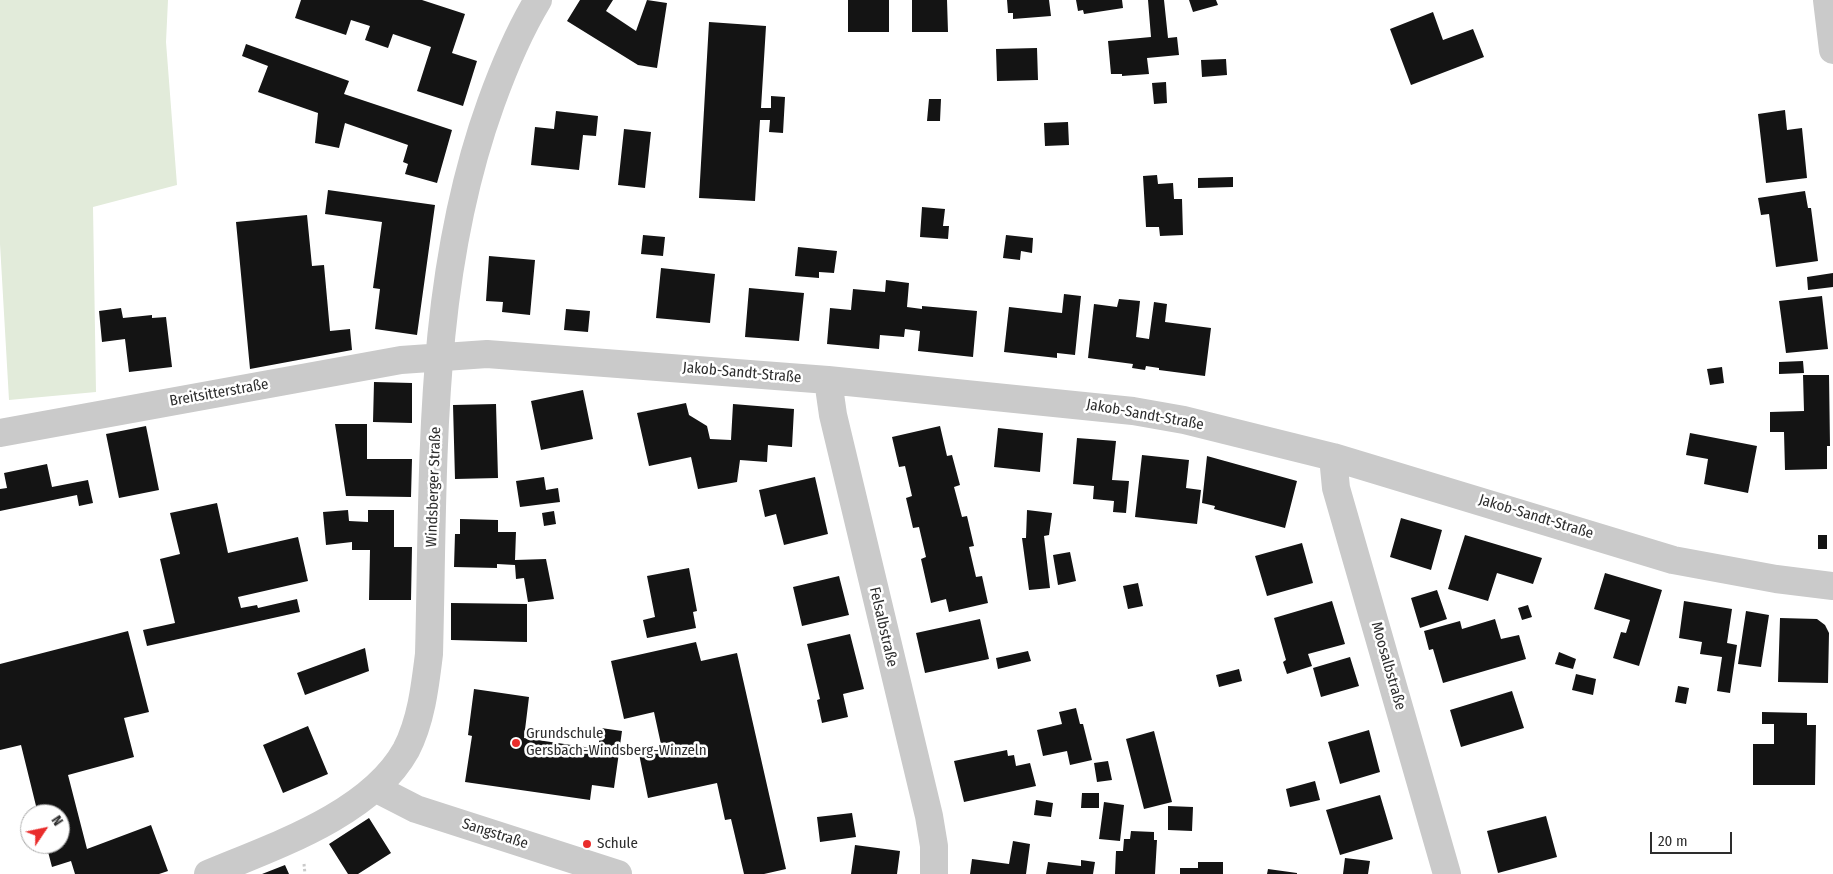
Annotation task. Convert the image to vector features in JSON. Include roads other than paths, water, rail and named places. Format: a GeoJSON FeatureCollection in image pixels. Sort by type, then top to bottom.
{"type":"FeatureCollection","features":[{"type":"Feature","properties":{"kind":"street","name":"Windsberger Straße"},"geometry":{"type":"LineString","coordinates":[[208,874],[301,834],[353,805],[375,788],[392,770],[405,751],[414,730],[424,696],[429,654],[438,356],[450,257],[463,191],[482,127],[510,53],[538,0]]}},
{"type":"Feature","properties":{"kind":"street"},"geometry":{"type":"LineString","coordinates":[[1827,0],[1833,50]]}},
{"type":"Feature","properties":{"kind":"street","name":"Jakob-Sandt-Straße"},"geometry":{"type":"LineString","coordinates":[[438,356],[496,354],[828,380],[1133,411],[1184,420],[1333,456],[1672,560],[1776,579],[1833,586]]}},
{"type":"Feature","properties":{"kind":"street","name":"Breitsitterstraße"},"geometry":{"type":"LineString","coordinates":[[0,433],[401,360],[438,356]]}},
{"type":"Feature","properties":{"kind":"street","name":"Felsalbstraße"},"geometry":{"type":"LineString","coordinates":[[828,380],[833,415],[929,816],[934,846],[934,874]]}},
{"type":"Feature","properties":{"kind":"street","name":"Moosalbstraße"},"geometry":{"type":"LineString","coordinates":[[1333,456],[1336,488],[1447,874]]}},
{"type":"Feature","properties":{"kind":"street","name":"Sangstraße"},"geometry":{"type":"LineString","coordinates":[[375,788],[416,809],[618,874]]}},
{"type":"Feature","properties":{"kind":"place","name":"Grundschule Gersbach-Windsberg-Winzeln"},"geometry":{"type":"Point","coordinates":[516,743]}},
{"type":"Feature","properties":{"kind":"place","name":"Schule"},"geometry":{"type":"Point","coordinates":[587,844]}}]}
